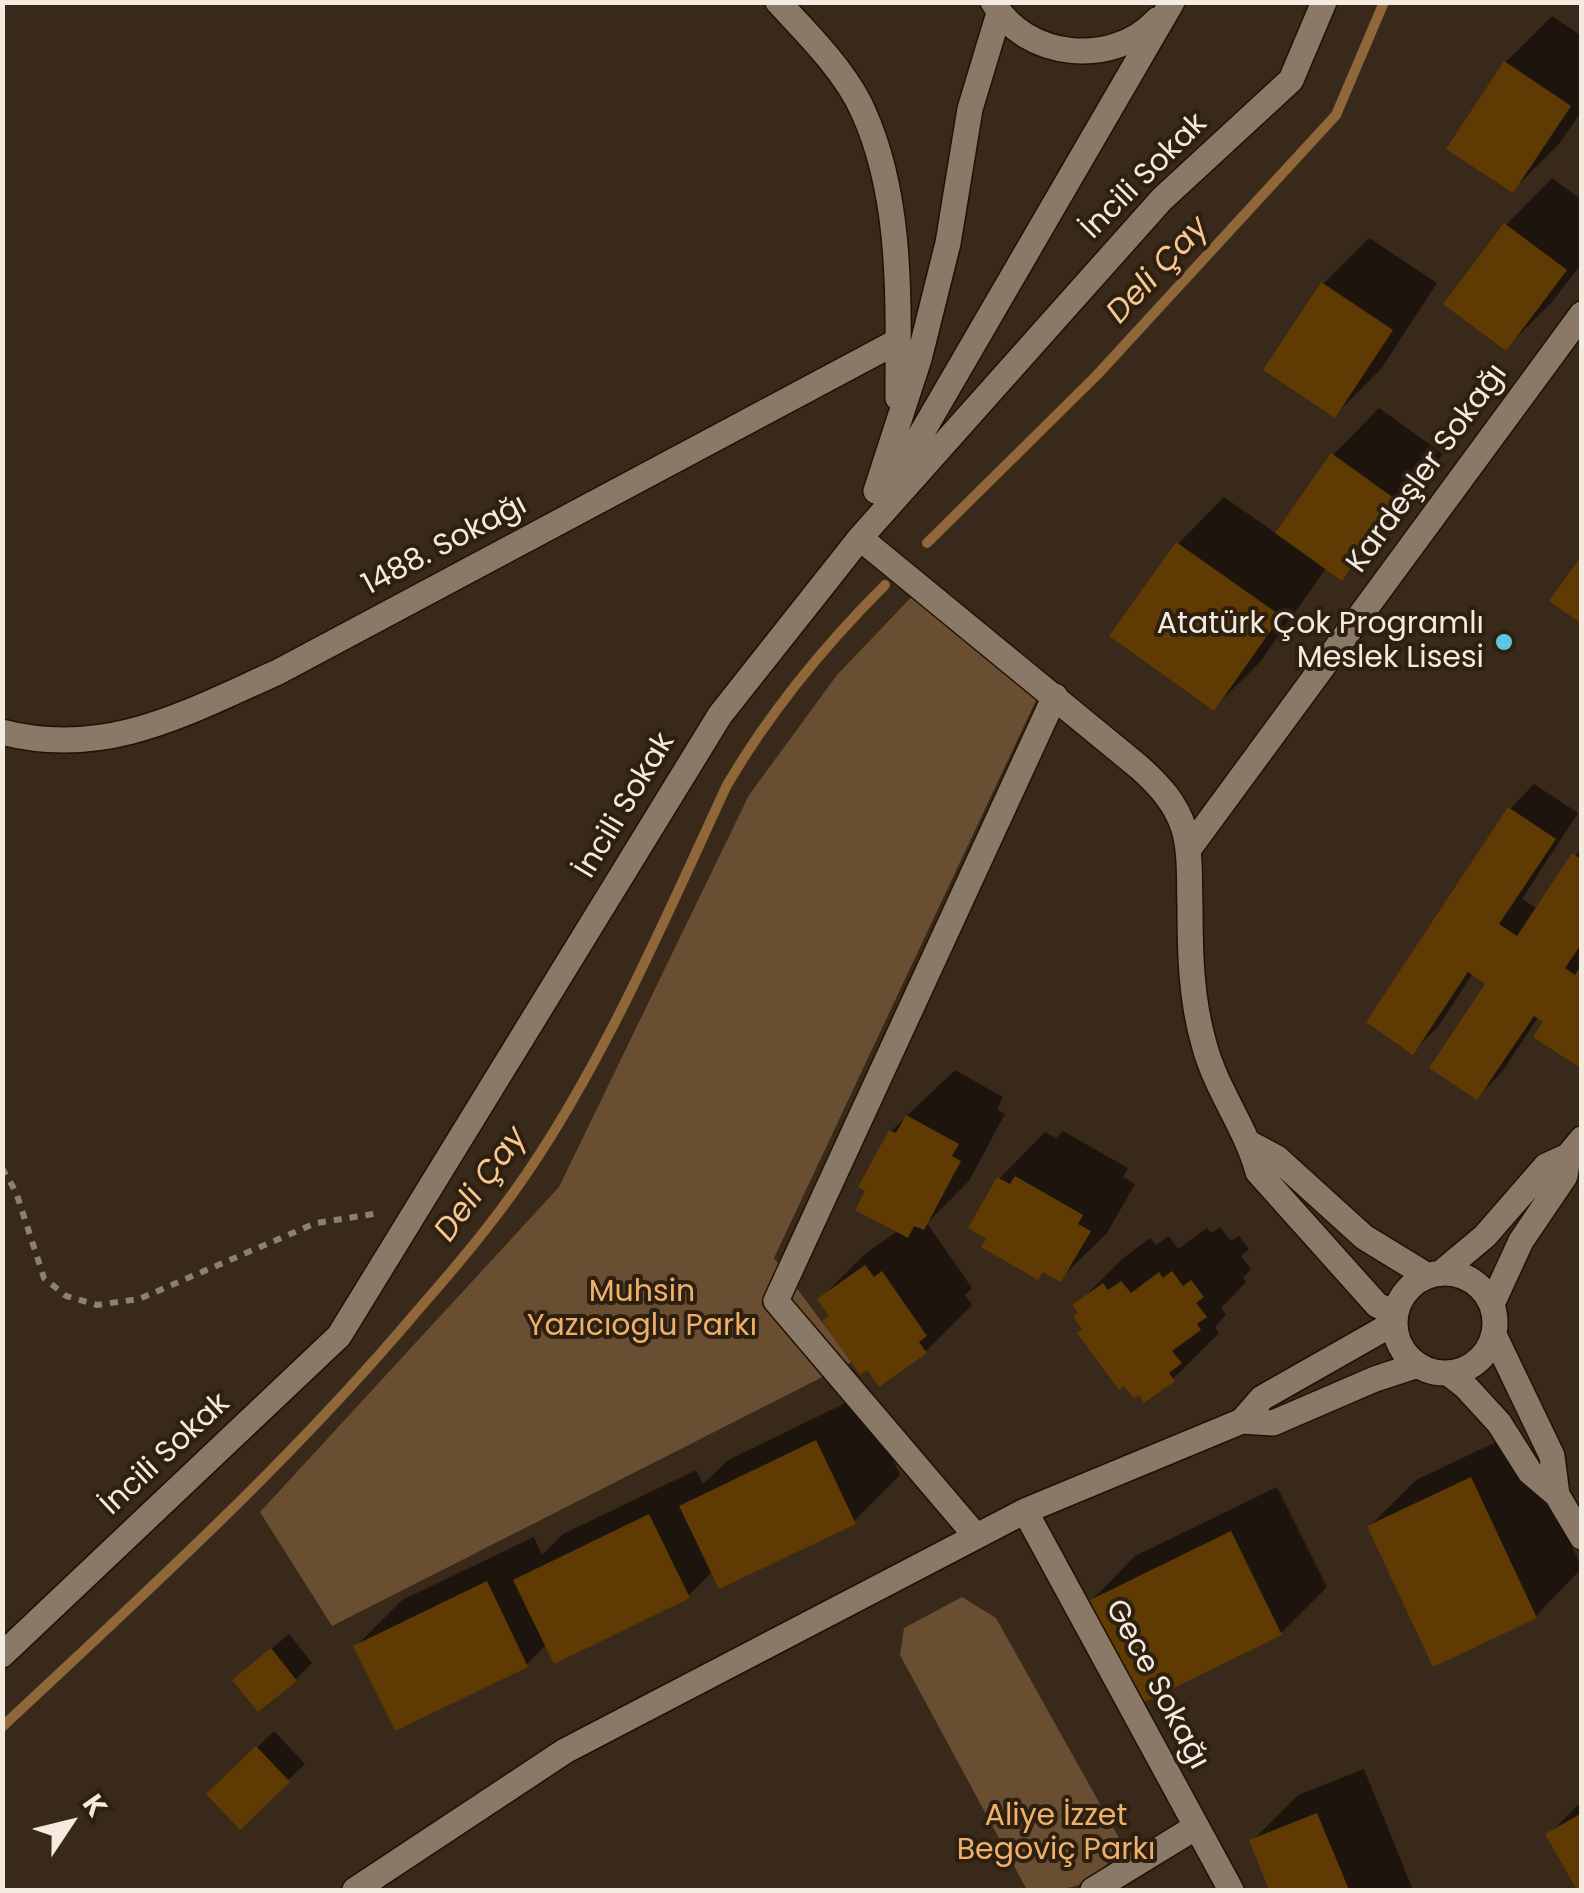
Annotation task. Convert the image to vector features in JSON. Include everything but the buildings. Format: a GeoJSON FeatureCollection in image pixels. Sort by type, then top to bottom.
{"type":"FeatureCollection","features":[{"type":"Feature","properties":{"kind":"street"},"geometry":{"type":"LineString","coordinates":[[778,2],[818,45],[863,109],[887,183],[898,290],[898,425]]}},
{"type":"Feature","properties":{"kind":"street"},"geometry":{"type":"LineString","coordinates":[[860,538],[919,359],[948,243],[970,110],[996,8],[1027,37],[1058,50],[1092,52],[1124,43],[1152,25],[1171,2]]}},
{"type":"Feature","properties":{"kind":"street"},"geometry":{"type":"LineString","coordinates":[[860,538],[1171,2]]}},
{"type":"Feature","properties":{"kind":"street","name":"İncili Sokak"},"geometry":{"type":"LineString","coordinates":[[2,1655],[340,1336],[720,714],[860,538],[1162,199],[1291,80],[1324,2]]}},
{"type":"Feature","properties":{"kind":"street","name":"Kardeşler Sokağı"},"geometry":{"type":"LineString","coordinates":[[1188,850],[1582,314]]}},
{"type":"Feature","properties":{"kind":"street","name":"1488. Sokağı"},"geometry":{"type":"LineString","coordinates":[[2,732],[35,740],[86,742],[128,732],[211,702],[311,654],[898,341]]}},
{"type":"Feature","properties":{"kind":"street"},"geometry":{"type":"LineString","coordinates":[[860,538],[1159,785],[1183,826],[1188,850],[1190,972],[1197,1013],[1216,1080],[1251,1144],[1258,1172],[1377,1305],[1394,1318],[1406,1355],[1418,1365],[1448,1374],[1482,1402],[1530,1472],[1557,1495],[1582,1537]]}},
{"type":"Feature","properties":{"kind":"street"},"geometry":{"type":"LineString","coordinates":[[976,1536],[776,1301],[1055,696]]}},
{"type":"Feature","properties":{"kind":"street"},"geometry":{"type":"LineString","coordinates":[[1251,1144],[1276,1158],[1364,1237],[1434,1274],[1472,1280],[1492,1304],[1494,1336],[1478,1362],[1448,1374]]}},
{"type":"Feature","properties":{"kind":"street"},"geometry":{"type":"LineString","coordinates":[[1242,1421],[1262,1398],[1394,1318],[1402,1295],[1412,1283],[1434,1274],[1485,1236],[1546,1166],[1575,1147]]}},
{"type":"Feature","properties":{"kind":"street"},"geometry":{"type":"LineString","coordinates":[[1492,1304],[1521,1241],[1565,1176],[1575,1147]]}},
{"type":"Feature","properties":{"kind":"street"},"geometry":{"type":"LineString","coordinates":[[1494,1336],[1552,1456],[1557,1495]]}},
{"type":"Feature","properties":{"kind":"street"},"geometry":{"type":"LineString","coordinates":[[355,1890],[566,1751],[1024,1510],[1242,1421],[1274,1423],[1375,1378],[1418,1365]]}},
{"type":"Feature","properties":{"kind":"street","name":"Gece Sokağı"},"geometry":{"type":"LineString","coordinates":[[1024,1510],[1230,1890]]}},
{"type":"Feature","properties":{"kind":"street"},"geometry":{"type":"LineString","coordinates":[[1093,1890],[1196,1828]]}},
{"type":"Feature","properties":{"kind":"path"},"geometry":{"type":"LineString","coordinates":[[2,1168],[16,1192],[44,1278],[66,1296],[98,1305],[139,1299],[316,1223],[418,1208]]}},
{"type":"Feature","properties":{"kind":"green space","name":"Muhsin Yazıcıoglu Parkı"},"geometry":{"type":"Polygon","coordinates":[[[920,588],[1039,694],[774,1258],[852,1362],[332,1626],[260,1512],[559,1187],[749,795],[837,675],[920,588]]]}},
{"type":"Feature","properties":{"kind":"green space","name":"Aliye İzzet Begoviç Parkı"},"geometry":{"type":"Polygon","coordinates":[[[962,1597],[996,1618],[1124,1847],[1082,1884],[1027,1890],[900,1655],[904,1628],[962,1597]]]}},
{"type":"Feature","properties":{"kind":"waterway","name":"Deli Çay"},"geometry":{"type":"LineString","coordinates":[[927,543],[1097,375],[1336,115],[1384,2]]}},
{"type":"Feature","properties":{"kind":"waterway","name":"Deli Çay"},"geometry":{"type":"LineString","coordinates":[[2,1727],[320,1420],[496,1216],[539,1155],[592,1066],[744,757],[799,680],[885,585]]}},
{"type":"Feature","properties":{"kind":"place","name":"Atatürk Çok Programlı Meslek Lisesi"},"geometry":{"type":"Point","coordinates":[1504,642]}}]}
